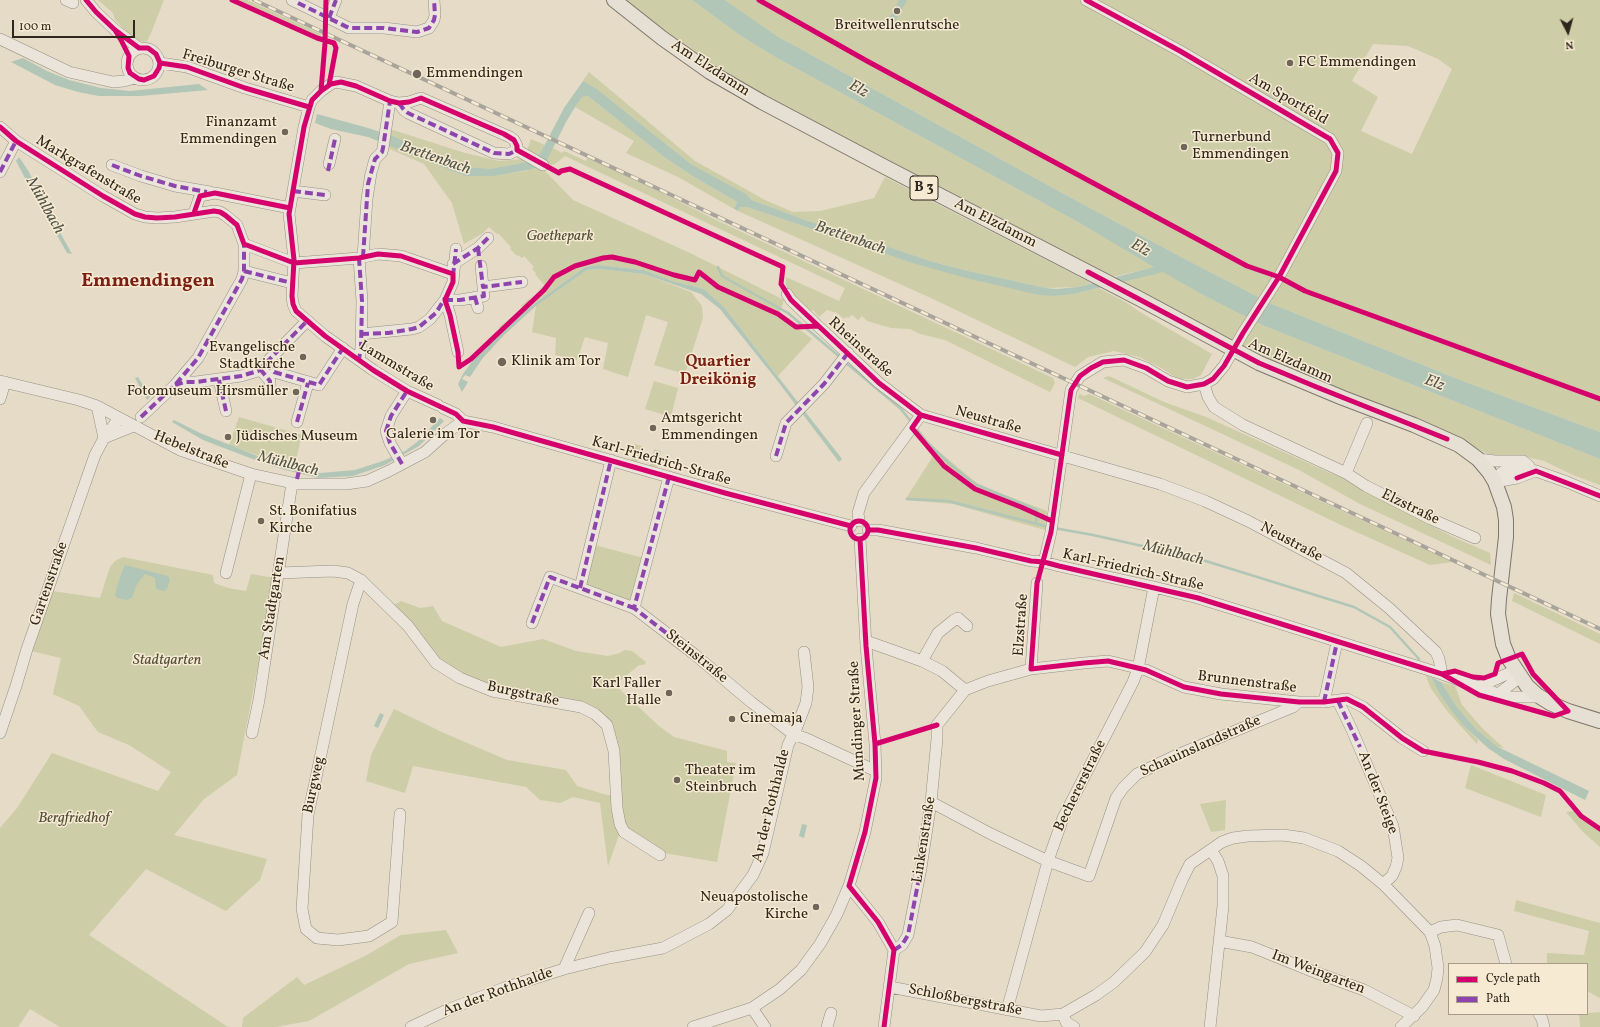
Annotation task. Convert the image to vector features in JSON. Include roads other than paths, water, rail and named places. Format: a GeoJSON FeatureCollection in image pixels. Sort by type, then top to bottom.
{"type":"FeatureCollection","features":[{"type":"Feature","properties":{"kind":"main road","name":"Am Elzdamm"},"geometry":{"type":"LineString","coordinates":[[614,0],[662,38],[710,72],[762,102],[885,168],[1096,276],[1233,350],[1314,386],[1447,438],[1460,445],[1478,459],[1486,468],[1496,482],[1501,495],[1506,520],[1506,537],[1499,599],[1499,628],[1502,644],[1516,670]]}},
{"type":"Feature","properties":{"kind":"main road","name":"B 3"},"geometry":{"type":"LineString","coordinates":[[1516,670],[1527,686],[1540,697],[1568,711],[1600,721]]}},
{"type":"Feature","properties":{"kind":"street"},"geometry":{"type":"LineString","coordinates":[[86,0],[115,30],[139,48]]}},
{"type":"Feature","properties":{"kind":"street"},"geometry":{"type":"LineString","coordinates":[[292,0],[349,28],[384,28],[417,32],[429,28],[434,20],[436,15],[434,0]]}},
{"type":"Feature","properties":{"kind":"street"},"geometry":{"type":"LineString","coordinates":[[329,18],[336,0]]}},
{"type":"Feature","properties":{"kind":"street","name":"Am Sportfeld"},"geometry":{"type":"LineString","coordinates":[[1086,0],[1180,52],[1330,139],[1338,153],[1336,171],[1277,280],[1233,350]]}},
{"type":"Feature","properties":{"kind":"street"},"geometry":{"type":"LineString","coordinates":[[115,30],[121,40],[130,73],[135,78]]}},
{"type":"Feature","properties":{"kind":"street"},"geometry":{"type":"LineString","coordinates":[[0,39],[70,72],[113,82],[135,78],[144,80],[154,76],[160,63],[153,50],[148,48],[139,48],[133,51],[128,62],[115,76],[102,79]]}},
{"type":"Feature","properties":{"kind":"street","name":"Freiburger Straße"},"geometry":{"type":"LineString","coordinates":[[160,63],[187,67],[245,88],[309,107]]}},
{"type":"Feature","properties":{"kind":"street"},"geometry":{"type":"LineString","coordinates":[[309,107],[312,100],[331,84],[336,82],[356,86],[394,102],[408,113],[494,153],[510,154],[517,150]]}},
{"type":"Feature","properties":{"kind":"street"},"geometry":{"type":"LineString","coordinates":[[394,102],[412,101],[421,98],[504,134],[514,140],[517,150],[543,165]]}},
{"type":"Feature","properties":{"kind":"street"},"geometry":{"type":"LineString","coordinates":[[408,113],[412,101]]}},
{"type":"Feature","properties":{"kind":"street","name":"Lammstraße"},"geometry":{"type":"LineString","coordinates":[[359,359],[362,301],[361,257],[368,184],[375,159],[382,152],[385,130],[394,102]]}},
{"type":"Feature","properties":{"kind":"street","name":"Lammstraße"},"geometry":{"type":"LineString","coordinates":[[309,107],[304,127],[290,211],[294,263],[292,283],[293,304],[296,311],[325,336],[407,391],[456,414],[463,421]]}},
{"type":"Feature","properties":{"kind":"street","name":"Markgrafenstraße"},"geometry":{"type":"LineString","coordinates":[[0,127],[12,148],[135,214],[157,218],[175,217],[214,211],[225,215],[237,225],[244,244]]}},
{"type":"Feature","properties":{"kind":"street"},"geometry":{"type":"LineString","coordinates":[[329,164],[335,139]]}},
{"type":"Feature","properties":{"kind":"street"},"geometry":{"type":"LineString","coordinates":[[0,172],[12,148]]}},
{"type":"Feature","properties":{"kind":"street"},"geometry":{"type":"LineString","coordinates":[[112,165],[141,176],[175,186],[242,198],[277,206],[290,211]]}},
{"type":"Feature","properties":{"kind":"street"},"geometry":{"type":"LineString","coordinates":[[293,191],[325,195]]}},
{"type":"Feature","properties":{"kind":"street"},"geometry":{"type":"LineString","coordinates":[[196,213],[200,196],[215,193]]}},
{"type":"Feature","properties":{"kind":"street"},"geometry":{"type":"LineString","coordinates":[[453,270],[488,238]]}},
{"type":"Feature","properties":{"kind":"street"},"geometry":{"type":"LineString","coordinates":[[141,417],[175,385],[198,358],[244,271],[244,244],[294,263],[378,254],[401,256],[453,270]]}},
{"type":"Feature","properties":{"kind":"street"},"geometry":{"type":"LineString","coordinates":[[445,300],[460,300],[476,303],[484,296],[478,248]]}},
{"type":"Feature","properties":{"kind":"street"},"geometry":{"type":"LineString","coordinates":[[361,334],[412,330],[419,327],[436,312],[445,300],[453,282],[456,249]]}},
{"type":"Feature","properties":{"kind":"street"},"geometry":{"type":"LineString","coordinates":[[244,271],[292,283]]}},
{"type":"Feature","properties":{"kind":"street"},"geometry":{"type":"LineString","coordinates":[[483,287],[522,282]]}},
{"type":"Feature","properties":{"kind":"street","name":"Rheinstraße"},"geometry":{"type":"LineString","coordinates":[[787,294],[844,358],[879,383],[920,416]]}},
{"type":"Feature","properties":{"kind":"street"},"geometry":{"type":"LineString","coordinates":[[445,300],[450,315],[458,352]]}},
{"type":"Feature","properties":{"kind":"street"},"geometry":{"type":"LineString","coordinates":[[175,385],[185,382],[219,380],[241,376],[263,366],[307,321]]}},
{"type":"Feature","properties":{"kind":"street"},"geometry":{"type":"LineString","coordinates":[[263,366],[274,372],[319,385],[343,348]]}},
{"type":"Feature","properties":{"kind":"street"},"geometry":{"type":"LineString","coordinates":[[1044,562],[1051,532],[1071,390],[1080,376],[1103,362],[1124,360],[1146,368],[1168,381],[1187,387],[1204,384],[1212,379],[1224,366],[1233,350]]}},
{"type":"Feature","properties":{"kind":"street"},"geometry":{"type":"LineString","coordinates":[[776,456],[786,423],[824,384],[844,358]]}},
{"type":"Feature","properties":{"kind":"street"},"geometry":{"type":"LineString","coordinates":[[263,366],[270,383]]}},
{"type":"Feature","properties":{"kind":"street"},"geometry":{"type":"LineString","coordinates":[[219,380],[226,411]]}},
{"type":"Feature","properties":{"kind":"street"},"geometry":{"type":"LineString","coordinates":[[0,399],[3,382]]}},
{"type":"Feature","properties":{"kind":"street","name":"Hebelstraße"},"geometry":{"type":"LineString","coordinates":[[3,382],[79,400],[97,406],[180,450],[251,474],[292,483],[331,485],[361,482],[378,477],[399,459],[425,452],[445,434],[463,421]]}},
{"type":"Feature","properties":{"kind":"street"},"geometry":{"type":"LineString","coordinates":[[297,422],[308,383]]}},
{"type":"Feature","properties":{"kind":"street","name":"Elzstraße"},"geometry":{"type":"LineString","coordinates":[[1204,384],[1214,407],[1243,425],[1346,473],[1366,486],[1431,519],[1475,538]]}},
{"type":"Feature","properties":{"kind":"street"},"geometry":{"type":"LineString","coordinates":[[399,459],[390,443],[386,431],[391,416],[407,391]]}},
{"type":"Feature","properties":{"kind":"street"},"geometry":{"type":"LineString","coordinates":[[97,406],[104,438],[134,426]]}},
{"type":"Feature","properties":{"kind":"street"},"geometry":{"type":"LineString","coordinates":[[864,534],[852,535],[851,532],[855,524],[864,493],[920,416]]}},
{"type":"Feature","properties":{"kind":"street","name":"Neustraße"},"geometry":{"type":"LineString","coordinates":[[920,416],[1160,484],[1205,501],[1248,521],[1346,572],[1389,608],[1436,652],[1442,674]]}},
{"type":"Feature","properties":{"kind":"street","name":"Gartenstraße"},"geometry":{"type":"LineString","coordinates":[[0,733],[27,649],[95,455],[104,438],[119,418]]}},
{"type":"Feature","properties":{"kind":"street","name":"Karl-Friedrich-Straße"},"geometry":{"type":"LineString","coordinates":[[463,421],[482,424],[669,477],[855,524],[866,524],[864,534],[878,530],[976,548],[1031,561],[1044,562],[1198,598],[1442,674],[1498,694],[1510,697],[1540,697]]}},
{"type":"Feature","properties":{"kind":"street"},"geometry":{"type":"LineString","coordinates":[[1346,473],[1367,422]]}},
{"type":"Feature","properties":{"kind":"street"},"geometry":{"type":"LineString","coordinates":[[1478,459],[1523,462],[1536,471],[1600,496]]}},
{"type":"Feature","properties":{"kind":"street"},"geometry":{"type":"LineString","coordinates":[[580,588],[611,460]]}},
{"type":"Feature","properties":{"kind":"street"},"geometry":{"type":"LineString","coordinates":[[1496,482],[1517,478],[1536,471]]}},
{"type":"Feature","properties":{"kind":"street"},"geometry":{"type":"LineString","coordinates":[[226,573],[251,474]]}},
{"type":"Feature","properties":{"kind":"street"},"geometry":{"type":"LineString","coordinates":[[634,608],[669,477]]}},
{"type":"Feature","properties":{"kind":"street","name":"Am Stadtgarten"},"geometry":{"type":"LineString","coordinates":[[252,733],[259,700],[292,483]]}},
{"type":"Feature","properties":{"kind":"street","name":"Mundinger Straße"},"geometry":{"type":"LineString","coordinates":[[693,1027],[752,1008],[780,989],[801,970],[820,944],[836,916],[849,886],[872,802],[876,771],[866,641],[864,534]]}},
{"type":"Feature","properties":{"kind":"street","name":"Burgstraße"},"geometry":{"type":"LineString","coordinates":[[278,573],[333,571],[348,573],[360,580],[408,626],[436,663],[460,678],[492,691],[581,707],[595,714],[607,725],[614,751],[617,808],[620,824],[624,832],[660,855]]}},
{"type":"Feature","properties":{"kind":"street","name":"Steinstraße"},"geometry":{"type":"LineString","coordinates":[[532,623],[550,577],[634,608],[694,654],[751,702],[793,734],[876,771]]}},
{"type":"Feature","properties":{"kind":"street","name":"Burgweg"},"geometry":{"type":"LineString","coordinates":[[360,580],[353,604],[308,815],[302,909],[306,929],[317,938],[338,940],[368,939],[392,922],[400,814]]}},
{"type":"Feature","properties":{"kind":"street","name":"Elzstraße"},"geometry":{"type":"LineString","coordinates":[[1031,669],[1037,583]]}},
{"type":"Feature","properties":{"kind":"street","name":"Bechererstraße"},"geometry":{"type":"LineString","coordinates":[[1007,1010],[1048,861],[1063,818],[1133,682],[1138,669],[1154,588]]}},
{"type":"Feature","properties":{"kind":"street"},"geometry":{"type":"LineString","coordinates":[[922,661],[938,633],[954,620],[958,618],[967,626]]}},
{"type":"Feature","properties":{"kind":"street"},"geometry":{"type":"LineString","coordinates":[[866,641],[922,661],[942,671],[965,690]]}},
{"type":"Feature","properties":{"kind":"street"},"geometry":{"type":"LineString","coordinates":[[1324,702],[1337,642]]}},
{"type":"Feature","properties":{"kind":"street","name":"An der Rothhalde"},"geometry":{"type":"LineString","coordinates":[[410,1027],[454,1007],[504,988],[564,969],[609,958],[663,948],[709,924],[727,910],[758,866],[766,840],[788,745],[808,695],[804,652]]}},
{"type":"Feature","properties":{"kind":"street","name":"Brunnenstraße"},"geometry":{"type":"LineString","coordinates":[[965,690],[1001,677],[1031,669],[1084,662],[1108,661],[1146,670],[1184,686],[1221,694],[1299,702],[1324,702],[1347,699],[1363,707],[1402,738],[1423,751]]}},
{"type":"Feature","properties":{"kind":"street"},"geometry":{"type":"LineString","coordinates":[[1478,687],[1516,670],[1515,680],[1498,694]]}},
{"type":"Feature","properties":{"kind":"street","name":"Linkenstraße"},"geometry":{"type":"LineString","coordinates":[[894,950],[902,944],[908,934],[921,868],[931,802],[937,724],[965,690]]}},
{"type":"Feature","properties":{"kind":"street","name":"An der Steige"},"geometry":{"type":"LineString","coordinates":[[1338,700],[1393,826],[1398,858],[1392,876],[1383,884]]}},
{"type":"Feature","properties":{"kind":"street","name":"Schauinslandstraße"},"geometry":{"type":"LineString","coordinates":[[1048,861],[1089,876],[1116,798],[1123,788],[1137,774],[1190,749],[1293,707],[1299,702]]}},
{"type":"Feature","properties":{"kind":"street"},"geometry":{"type":"LineString","coordinates":[[931,802],[991,834],[1048,861]]}},
{"type":"Feature","properties":{"kind":"street","name":"Schloßbergstraße"},"geometry":{"type":"LineString","coordinates":[[890,987],[1041,1016],[1063,1014],[1096,995],[1114,982],[1152,942],[1163,926],[1190,864],[1222,842],[1248,836],[1284,835],[1304,838],[1338,851],[1361,866],[1383,884],[1430,932],[1437,956],[1438,978],[1430,997],[1414,1016],[1401,1027]]}},
{"type":"Feature","properties":{"kind":"street"},"geometry":{"type":"LineString","coordinates":[[1210,1027],[1223,906],[1223,876],[1218,861],[1211,850]]}},
{"type":"Feature","properties":{"kind":"street"},"geometry":{"type":"LineString","coordinates":[[849,886],[878,922],[894,950],[884,1027]]}},
{"type":"Feature","properties":{"kind":"street","name":"An der Rothhalde"},"geometry":{"type":"LineString","coordinates":[[564,969],[589,913]]}},
{"type":"Feature","properties":{"kind":"street"},"geometry":{"type":"LineString","coordinates":[[1430,932],[1441,927],[1457,926],[1498,935],[1506,963]]}},
{"type":"Feature","properties":{"kind":"street","name":"Im Weingarten"},"geometry":{"type":"LineString","coordinates":[[1219,941],[1252,947],[1364,990],[1414,1016]]}},
{"type":"Feature","properties":{"kind":"street"},"geometry":{"type":"LineString","coordinates":[[752,1008],[765,1027]]}},
{"type":"Feature","properties":{"kind":"street"},"geometry":{"type":"LineString","coordinates":[[827,1027],[831,1013]]}},
{"type":"Feature","properties":{"kind":"street"},"geometry":{"type":"LineString","coordinates":[[1063,1014],[1066,1022],[1074,1027]]}},
{"type":"Feature","properties":{"kind":"street"},"geometry":{"type":"LineString","coordinates":[[1540,1015],[1544,1027]]}},
{"type":"Feature","properties":{"kind":"water"},"geometry":{"type":"Polygon","coordinates":[[[692,0],[725,0],[777,36],[1064,194],[1272,304],[1460,380],[1600,432],[1600,459],[1262,325],[1203,295],[1163,272],[1074,294],[1055,296],[1039,295],[966,278],[912,263],[747,207],[740,207],[738,211],[734,209],[737,202],[694,177],[664,157],[588,96],[582,97],[575,107],[546,162],[532,169],[495,176],[465,176],[368,137],[331,129],[315,123],[317,114],[395,137],[452,163],[467,167],[489,169],[527,162],[540,154],[564,108],[583,81],[597,89],[691,164],[746,194],[752,200],[808,221],[930,261],[964,270],[1056,289],[1078,287],[1154,267],[1078,222],[777,58],[741,36],[692,0]]]}},
{"type":"Feature","properties":{"kind":"water","name":"Breitwellenrutsche"},"geometry":{"type":"Polygon","coordinates":[[[899,0],[907,0],[894,24],[888,21],[899,0]]]}},
{"type":"Feature","properties":{"kind":"water"},"geometry":{"type":"Polygon","coordinates":[[[23,58],[47,71],[69,80],[101,88],[130,91],[199,84],[208,90],[140,96],[99,96],[78,92],[55,85],[11,62],[23,58]]]}},
{"type":"Feature","properties":{"kind":"water"},"geometry":{"type":"Polygon","coordinates":[[[19,157],[29,172],[72,254],[67,253],[25,178],[16,161],[19,157]]]}},
{"type":"Feature","properties":{"kind":"water"},"geometry":{"type":"Polygon","coordinates":[[[599,265],[644,270],[672,281],[704,289],[724,307],[842,459],[839,462],[776,379],[720,309],[701,294],[644,274],[598,269],[587,270],[536,306],[504,335],[482,359],[470,377],[465,375],[462,379],[468,382],[462,392],[458,384],[463,374],[476,356],[519,315],[585,267],[599,265]]]}},
{"type":"Feature","properties":{"kind":"water"},"geometry":{"type":"Polygon","coordinates":[[[138,377],[150,397],[147,400],[135,378],[138,377]]]}},
{"type":"Feature","properties":{"kind":"water"},"geometry":{"type":"Polygon","coordinates":[[[440,418],[444,421],[419,446],[385,465],[353,476],[319,478],[263,463],[203,440],[172,422],[174,420],[200,433],[265,459],[294,468],[320,473],[355,470],[383,461],[405,451],[417,442],[440,418]]]}},
{"type":"Feature","properties":{"kind":"water"},"geometry":{"type":"Polygon","coordinates":[[[125,565],[168,576],[170,580],[167,589],[164,591],[156,589],[155,578],[145,574],[137,584],[132,598],[126,600],[117,598],[115,595],[125,565]]]}},
{"type":"Feature","properties":{"kind":"water"},"geometry":{"type":"Polygon","coordinates":[[[1431,677],[1441,682],[1457,707],[1476,729],[1498,747],[1589,791],[1585,800],[1504,759],[1488,748],[1466,728],[1454,714],[1439,693],[1431,677]]]}},
{"type":"Feature","properties":{"kind":"water"},"geometry":{"type":"Polygon","coordinates":[[[380,713],[384,715],[378,728],[374,726],[380,713]]]}},
{"type":"Feature","properties":{"kind":"water"},"geometry":{"type":"Polygon","coordinates":[[[802,824],[807,825],[804,838],[799,836],[802,824]]]}},
{"type":"Feature","properties":{"kind":"waterway"},"geometry":{"type":"LineString","coordinates":[[718,267],[722,276],[788,313],[841,358]]}},
{"type":"Feature","properties":{"kind":"waterway"},"geometry":{"type":"LineString","coordinates":[[845,362],[901,409],[912,423]]}},
{"type":"Feature","properties":{"kind":"waterway"},"geometry":{"type":"LineString","coordinates":[[916,428],[927,442],[951,465],[975,484],[1037,510],[1036,524]]}},
{"type":"Feature","properties":{"kind":"waterway","name":"Mühlbach"},"geometry":{"type":"LineString","coordinates":[[907,499],[948,501],[1049,527]]}},
{"type":"Feature","properties":{"kind":"waterway","name":"Mühlbach"},"geometry":{"type":"LineString","coordinates":[[1054,528],[1093,535],[1196,558],[1354,607],[1390,627],[1419,659]]}},
{"type":"Feature","properties":{"kind":"railway"},"geometry":{"type":"LineString","coordinates":[[254,0],[1600,629]]}},
{"type":"Feature","properties":{"kind":"place","name":"Breitwellenrutsche"},"geometry":{"type":"Point","coordinates":[897,11]}},
{"type":"Feature","properties":{"kind":"place","name":"FC Emmendingen"},"geometry":{"type":"Point","coordinates":[1290,63]}},
{"type":"Feature","properties":{"kind":"place","name":"Emmendingen"},"geometry":{"type":"Point","coordinates":[417,74]}},
{"type":"Feature","properties":{"kind":"place","name":"Finanzamt Emmendingen"},"geometry":{"type":"Point","coordinates":[285,132]}},
{"type":"Feature","properties":{"kind":"place","name":"Turnerbund Emmendingen"},"geometry":{"type":"Point","coordinates":[1184,147]}},
{"type":"Feature","properties":{"kind":"place","name":"Evangelische Stadtkirche"},"geometry":{"type":"Point","coordinates":[303,357]}},
{"type":"Feature","properties":{"kind":"place","name":"Klinik am Tor"},"geometry":{"type":"Point","coordinates":[502,362]}},
{"type":"Feature","properties":{"kind":"place","name":"Fotomuseum Hirsmüller"},"geometry":{"type":"Point","coordinates":[296,392]}},
{"type":"Feature","properties":{"kind":"place","name":"Galerie im Tor"},"geometry":{"type":"Point","coordinates":[433,420]}},
{"type":"Feature","properties":{"kind":"place","name":"Amtsgericht Emmendingen"},"geometry":{"type":"Point","coordinates":[653,428]}},
{"type":"Feature","properties":{"kind":"place","name":"Jüdisches Museum"},"geometry":{"type":"Point","coordinates":[228,437]}},
{"type":"Feature","properties":{"kind":"place","name":"St. Bonifatius Kirche"},"geometry":{"type":"Point","coordinates":[261,521]}},
{"type":"Feature","properties":{"kind":"place","name":"Karl Faller Halle"},"geometry":{"type":"Point","coordinates":[669,693]}},
{"type":"Feature","properties":{"kind":"place","name":"Cinemaja"},"geometry":{"type":"Point","coordinates":[732,719]}},
{"type":"Feature","properties":{"kind":"place","name":"Theater im Steinbruch"},"geometry":{"type":"Point","coordinates":[677,780]}},
{"type":"Feature","properties":{"kind":"place","name":"Neuapostolische Kirche"},"geometry":{"type":"Point","coordinates":[816,907]}},
{"type":"Feature","properties":{"kind":"district","name":"Emmendingen"},"geometry":{"type":"Point","coordinates":[148,283]}},
{"type":"Feature","properties":{"kind":"district","name":"Quartier Dreikönig"},"geometry":{"type":"Point","coordinates":[718,372]}},
{"type":"Feature","properties":{"kind":"water label","name":"Elz"},"geometry":{"type":"Point","coordinates":[858,90]}},
{"type":"Feature","properties":{"kind":"water label","name":"Brettenbach"},"geometry":{"type":"Point","coordinates":[435,159]}},
{"type":"Feature","properties":{"kind":"water label","name":"Brettenbach"},"geometry":{"type":"Point","coordinates":[850,239]}},
{"type":"Feature","properties":{"kind":"water label","name":"Elz"},"geometry":{"type":"Point","coordinates":[1140,249]}},
{"type":"Feature","properties":{"kind":"water label","name":"Elz"},"geometry":{"type":"Point","coordinates":[1434,384]}},
{"type":"Feature","properties":{"kind":"park label","name":"Goethepark"},"geometry":{"type":"Point","coordinates":[560,237]}},
{"type":"Feature","properties":{"kind":"park label","name":"Stadtgarten"},"geometry":{"type":"Point","coordinates":[167,661]}},
{"type":"Feature","properties":{"kind":"park label","name":"Bergfriedhof"},"geometry":{"type":"Point","coordinates":[74,819]}}]}
